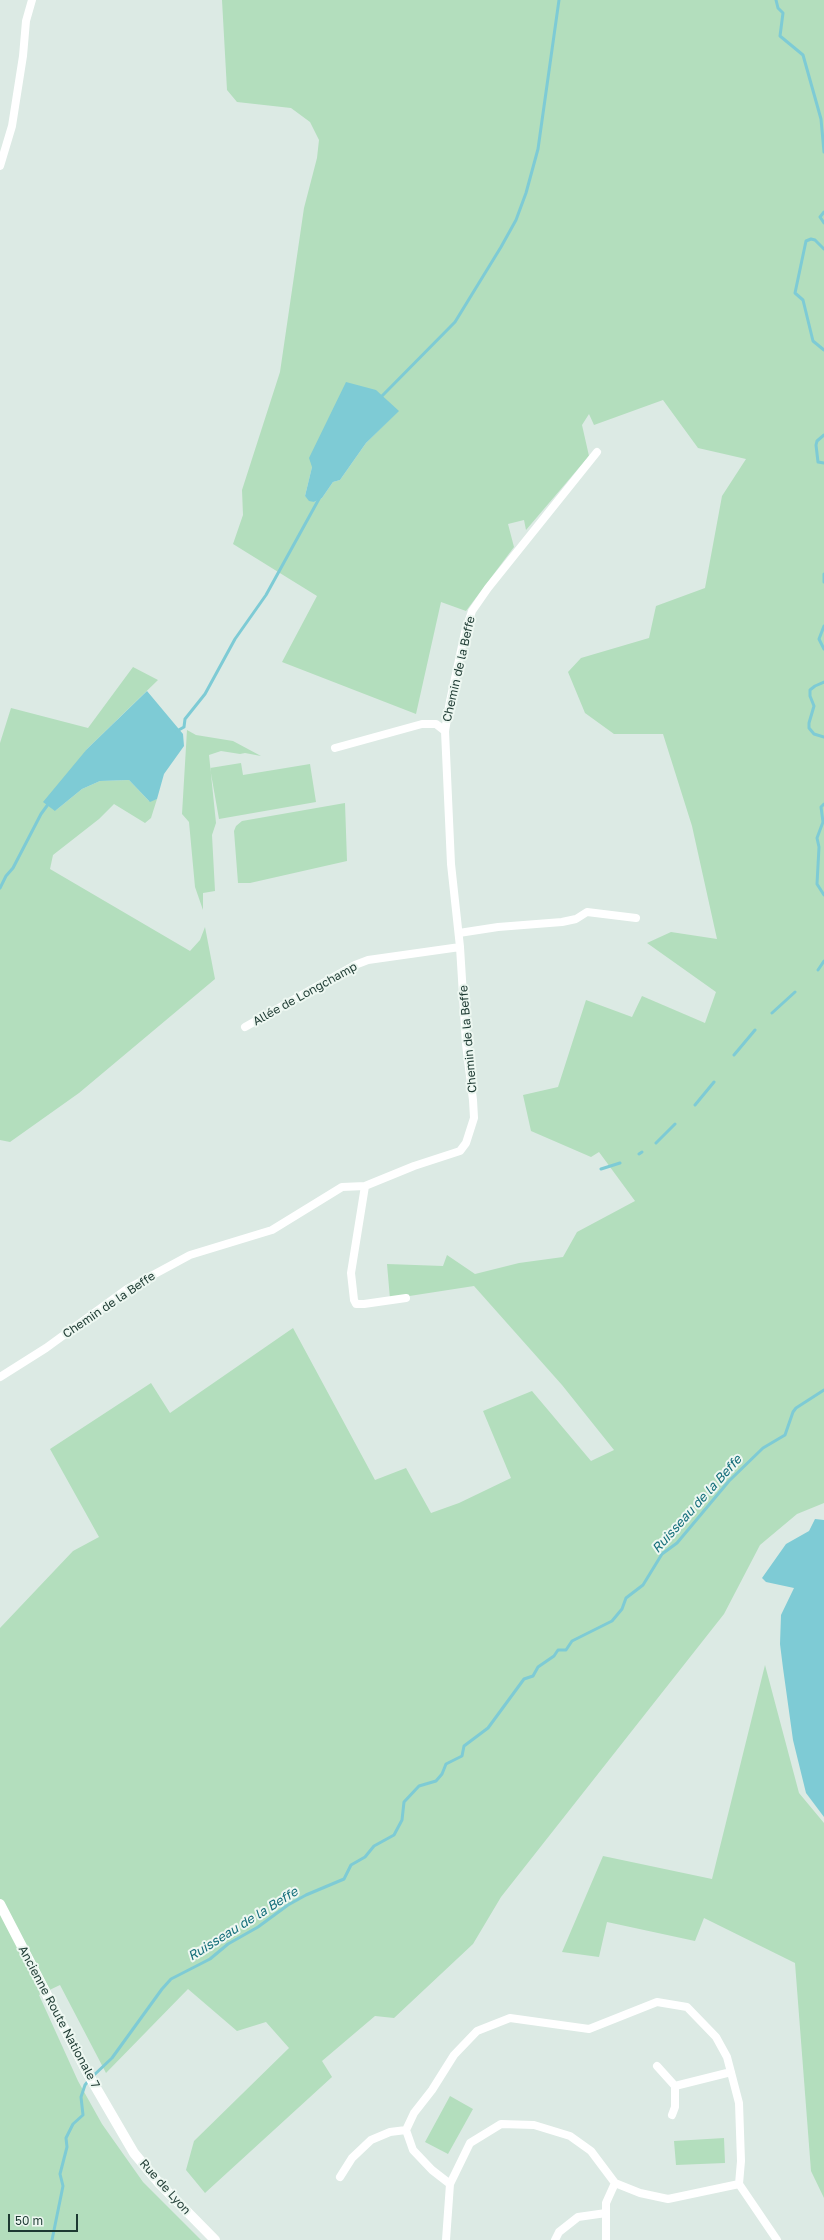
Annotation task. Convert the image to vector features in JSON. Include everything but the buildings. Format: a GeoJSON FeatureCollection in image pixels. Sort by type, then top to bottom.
{"type":"FeatureCollection","features":[{"type":"Feature","properties":{"kind":"street"},"geometry":{"type":"LineString","coordinates":[[0,166],[12,126],[23,56],[26,21],[32,0]]}},
{"type":"Feature","properties":{"kind":"street","name":"Chemin de la Beffe"},"geometry":{"type":"LineString","coordinates":[[0,1377],[46,1348],[127,1289],[190,1255],[272,1230],[342,1187],[365,1186],[460,1151],[466,1143],[474,1118],[466,1044],[459,933],[452,877],[445,731],[465,632],[472,611],[488,588],[597,452]]}},
{"type":"Feature","properties":{"kind":"street"},"geometry":{"type":"LineString","coordinates":[[335,748],[422,724],[436,724],[445,731]]}},
{"type":"Feature","properties":{"kind":"street"},"geometry":{"type":"LineString","coordinates":[[459,933],[498,927],[562,922],[576,919],[587,912],[636,918]]}},
{"type":"Feature","properties":{"kind":"street","name":"Allée de Longchamp"},"geometry":{"type":"LineString","coordinates":[[245,1027],[355,965],[368,960],[460,947]]}},
{"type":"Feature","properties":{"kind":"street"},"geometry":{"type":"LineString","coordinates":[[365,1186],[351,1273],[354,1300],[356,1304],[364,1304],[406,1298]]}},
{"type":"Feature","properties":{"kind":"street","name":"Ancienne Route Nationale 7"},"geometry":{"type":"LineString","coordinates":[[0,1904],[88,2074],[120,2130]]}},
{"type":"Feature","properties":{"kind":"street"},"geometry":{"type":"LineString","coordinates":[[450,2184],[432,2170],[413,2150],[406,2130],[414,2113],[432,2090],[454,2055],[476,2031],[510,2018],[589,2029],[657,2002],[687,2007],[716,2036],[727,2057],[739,2104],[741,2161],[739,2184],[772,2239]]}},
{"type":"Feature","properties":{"kind":"street"},"geometry":{"type":"LineString","coordinates":[[657,2066],[675,2086],[672,2115]]}},
{"type":"Feature","properties":{"kind":"street"},"geometry":{"type":"LineString","coordinates":[[675,2086],[731,2072]]}},
{"type":"Feature","properties":{"kind":"street"},"geometry":{"type":"LineString","coordinates":[[446,2240],[450,2184],[470,2143],[501,2124],[534,2125],[570,2136],[591,2151],[615,2183],[640,2192],[668,2199],[739,2184]]}},
{"type":"Feature","properties":{"kind":"street","name":"Rue de Lyon"},"geometry":{"type":"LineString","coordinates":[[120,2130],[134,2152],[159,2182],[215,2240]]}},
{"type":"Feature","properties":{"kind":"street"},"geometry":{"type":"LineString","coordinates":[[340,2177],[352,2158],[371,2140],[390,2132],[406,2130]]}},
{"type":"Feature","properties":{"kind":"street"},"geometry":{"type":"LineString","coordinates":[[606,2240],[606,2203],[615,2183]]}},
{"type":"Feature","properties":{"kind":"street"},"geometry":{"type":"LineString","coordinates":[[555,2240],[559,2232],[578,2217],[606,2213]]}},
{"type":"Feature","properties":{"kind":"green space"},"geometry":{"type":"Polygon","coordinates":[[[222,0],[824,0],[824,1503],[797,1514],[760,1545],[724,1614],[501,1897],[473,1944],[394,2018],[375,2016],[322,2061],[332,2077],[205,2193],[186,2170],[194,2141],[289,2048],[266,2022],[237,2031],[188,1989],[106,2073],[60,1985],[39,1995],[78,2081],[102,2124],[143,2182],[201,2240],[0,2240],[0,1628],[73,1551],[99,1537],[50,1449],[151,1383],[170,1413],[293,1328],[375,1480],[406,1468],[431,1513],[459,1503],[511,1478],[483,1411],[532,1391],[591,1461],[614,1450],[562,1385],[474,1286],[390,1299],[387,1264],[443,1266],[447,1255],[475,1274],[519,1263],[563,1257],[577,1232],[635,1201],[599,1152],[591,1157],[531,1131],[523,1095],[558,1087],[586,1000],[632,1017],[642,996],[705,1023],[716,992],[647,943],[671,932],[717,939],[692,826],[663,734],[614,734],[585,713],[568,672],[581,658],[649,638],[656,606],[705,588],[722,496],[746,459],[698,448],[663,400],[594,425],[589,414],[582,425],[589,456],[526,530],[524,520],[508,524],[514,547],[466,611],[441,602],[416,714],[282,662],[317,596],[233,544],[243,515],[242,490],[280,372],[304,208],[317,158],[319,140],[310,122],[291,108],[237,102],[227,90],[222,0]],[[398,411],[312,467],[305,496],[314,502],[322,498],[333,482],[340,480],[366,443],[398,411]]]}},
{"type":"Feature","properties":{"kind":"green space"},"geometry":{"type":"Polygon","coordinates":[[[133,667],[158,680],[87,749],[55,811],[82,789],[100,781],[129,780],[149,801],[157,799],[151,818],[145,823],[114,804],[99,819],[53,855],[50,869],[190,951],[200,940],[205,927],[215,979],[79,1093],[10,1142],[0,1140],[0,743],[11,708],[88,728],[133,667]]]}},
{"type":"Feature","properties":{"kind":"green space"},"geometry":{"type":"Polygon","coordinates":[[[187,730],[196,735],[233,741],[261,756],[221,751],[209,755],[216,823],[212,835],[215,891],[203,893],[203,910],[195,887],[189,822],[182,814],[187,730]]]}},
{"type":"Feature","properties":{"kind":"green space"},"geometry":{"type":"Polygon","coordinates":[[[241,763],[243,775],[310,764],[316,802],[219,819],[210,768],[241,763]]]}},
{"type":"Feature","properties":{"kind":"green space"},"geometry":{"type":"Polygon","coordinates":[[[345,803],[347,861],[250,883],[238,883],[234,831],[236,826],[242,821],[345,803]]]}},
{"type":"Feature","properties":{"kind":"green space"},"geometry":{"type":"Polygon","coordinates":[[[765,1665],[799,1793],[824,1823],[824,2198],[811,2171],[795,1963],[704,1918],[695,1941],[607,1922],[599,1957],[562,1952],[603,1856],[712,1879],[765,1665]]]}},
{"type":"Feature","properties":{"kind":"green space"},"geometry":{"type":"Polygon","coordinates":[[[450,2096],[473,2109],[448,2154],[425,2142],[450,2096]]]}},
{"type":"Feature","properties":{"kind":"green space"},"geometry":{"type":"Polygon","coordinates":[[[724,2138],[725,2163],[676,2165],[674,2141],[724,2138]]]}},
{"type":"Feature","properties":{"kind":"water"},"geometry":{"type":"Polygon","coordinates":[[[346,382],[376,390],[399,411],[366,443],[340,480],[333,482],[322,498],[314,502],[309,501],[305,496],[312,467],[309,458],[346,382]]]}},
{"type":"Feature","properties":{"kind":"water"},"geometry":{"type":"Polygon","coordinates":[[[147,691],[183,734],[184,746],[164,774],[157,799],[150,802],[129,780],[100,781],[82,789],[55,811],[43,802],[87,749],[147,691]]]}},
{"type":"Feature","properties":{"kind":"water"},"geometry":{"type":"Polygon","coordinates":[[[815,1519],[824,1520],[824,1817],[806,1793],[793,1740],[783,1668],[780,1644],[781,1615],[794,1588],[766,1582],[762,1578],[786,1544],[809,1531],[815,1519]]]}},
{"type":"Feature","properties":{"kind":"waterway"},"geometry":{"type":"LineString","coordinates":[[381,397],[455,322],[516,220],[526,193],[538,149],[559,0]]}},
{"type":"Feature","properties":{"kind":"waterway","name":"Ruisseau de la Beffe"},"geometry":{"type":"LineString","coordinates":[[776,0],[778,8],[783,13],[780,36],[803,55],[821,119],[824,152]]}},
{"type":"Feature","properties":{"kind":"waterway","name":"Ruisseau de la Beffe"},"geometry":{"type":"LineString","coordinates":[[824,212],[820,217],[824,223]]}},
{"type":"Feature","properties":{"kind":"waterway","name":"Ruisseau de la Beffe"},"geometry":{"type":"LineString","coordinates":[[824,249],[815,240],[811,239],[806,241],[795,293],[803,300],[813,341],[824,350]]}},
{"type":"Feature","properties":{"kind":"waterway","name":"Ruisseau de la Beffe"},"geometry":{"type":"LineString","coordinates":[[824,435],[817,441],[816,445],[818,462],[824,463]]}},
{"type":"Feature","properties":{"kind":"waterway"},"geometry":{"type":"LineString","coordinates":[[177,731],[184,727],[185,719],[205,694],[235,639],[266,595],[320,497]]}},
{"type":"Feature","properties":{"kind":"waterway","name":"Ruisseau de la Beffe"},"geometry":{"type":"LineString","coordinates":[[824,574],[824,582]]}},
{"type":"Feature","properties":{"kind":"waterway","name":"Ruisseau de la Beffe"},"geometry":{"type":"LineString","coordinates":[[824,626],[819,639],[824,649]]}},
{"type":"Feature","properties":{"kind":"waterway","name":"Ruisseau de la Beffe"},"geometry":{"type":"LineString","coordinates":[[824,682],[810,690],[810,696],[814,706],[809,723],[809,728],[814,734],[824,737]]}},
{"type":"Feature","properties":{"kind":"waterway"},"geometry":{"type":"LineString","coordinates":[[0,888],[6,876],[13,868],[41,814],[49,803]]}},
{"type":"Feature","properties":{"kind":"waterway","name":"Ruisseau de la Beffe"},"geometry":{"type":"LineString","coordinates":[[824,804],[821,807],[823,822],[817,838],[819,847],[817,884],[824,895]]}},
{"type":"Feature","properties":{"kind":"waterway"},"geometry":{"type":"LineString","coordinates":[[818,970],[824,961]]}},
{"type":"Feature","properties":{"kind":"waterway"},"geometry":{"type":"LineString","coordinates":[[772,1013],[795,992]]}},
{"type":"Feature","properties":{"kind":"waterway"},"geometry":{"type":"LineString","coordinates":[[734,1055],[755,1030]]}},
{"type":"Feature","properties":{"kind":"waterway"},"geometry":{"type":"LineString","coordinates":[[695,1105],[714,1082]]}},
{"type":"Feature","properties":{"kind":"waterway"},"geometry":{"type":"LineString","coordinates":[[656,1143],[675,1124]]}},
{"type":"Feature","properties":{"kind":"waterway"},"geometry":{"type":"LineString","coordinates":[[601,1169],[620,1163]]}},
{"type":"Feature","properties":{"kind":"waterway","name":"Ruisseau de la Beffe"},"geometry":{"type":"LineString","coordinates":[[93,2076],[112,2058],[162,1989],[171,1979],[210,1959],[228,1944],[258,1927],[288,1905],[306,1895],[344,1879],[351,1865],[365,1857],[374,1846],[394,1835],[402,1820],[404,1802],[419,1786],[436,1781],[442,1774],[446,1764],[462,1756],[464,1746],[488,1728],[524,1679],[533,1676],[538,1667],[554,1656],[558,1650],[566,1650],[572,1641],[612,1621],[622,1609],[626,1598],[643,1585],[662,1554],[677,1543],[729,1481],[763,1448],[785,1435],[793,1412],[796,1408],[824,1390]]}},
{"type":"Feature","properties":{"kind":"waterway","name":"Ruisseau de la Beffe"},"geometry":{"type":"LineString","coordinates":[[52,2240],[63,2186],[60,2174],[67,2147],[66,2138],[73,2124],[83,2115],[81,2097],[85,2085],[89,2080]]}}]}
